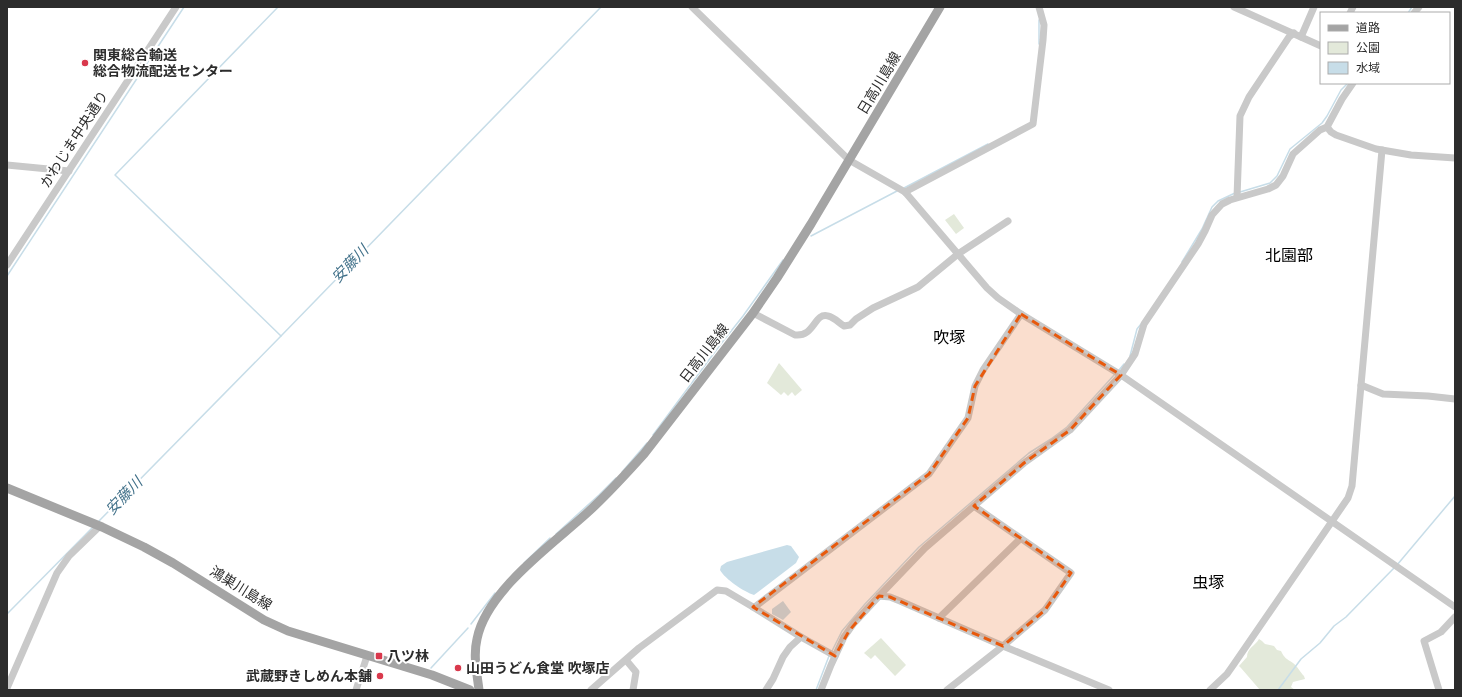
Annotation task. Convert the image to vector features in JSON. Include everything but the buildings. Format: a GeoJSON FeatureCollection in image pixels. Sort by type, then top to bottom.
{"type":"FeatureCollection","features":[{"type":"Feature","properties":{"kind":"main road","name":"日高川島線"},"geometry":{"type":"LineString","coordinates":[[479,690],[475,654],[477,638],[480,627],[491,606],[520,572],[598,503],[644,454],[753,313],[777,278],[940,7]]}},
{"type":"Feature","properties":{"kind":"main road","name":"鴻巣川島線"},"geometry":{"type":"LineString","coordinates":[[7,488],[100,526],[157,553],[276,626],[300,636],[444,679],[470,690]]}},
{"type":"Feature","properties":{"kind":"street","name":"かわじま中央通り"},"geometry":{"type":"LineString","coordinates":[[7,265],[176,7]]}},
{"type":"Feature","properties":{"kind":"street"},"geometry":{"type":"LineString","coordinates":[[692,7],[849,160],[905,192],[987,288],[998,298],[1021,314],[1121,375],[1455,607]]}},
{"type":"Feature","properties":{"kind":"street"},"geometry":{"type":"LineString","coordinates":[[905,192],[1033,124],[1044,25],[1039,7]]}},
{"type":"Feature","properties":{"kind":"street"},"geometry":{"type":"LineString","coordinates":[[1234,7],[1320,46]]}},
{"type":"Feature","properties":{"kind":"street"},"geometry":{"type":"LineString","coordinates":[[1301,37],[1314,7]]}},
{"type":"Feature","properties":{"kind":"street"},"geometry":{"type":"LineString","coordinates":[[1237,197],[1240,116],[1250,97],[1289,37],[1294,33]]}},
{"type":"Feature","properties":{"kind":"street"},"geometry":{"type":"LineString","coordinates":[[821,690],[844,637],[879,596],[925,548],[1024,463],[1070,430],[1121,375],[1135,354],[1144,324],[1198,244],[1212,215],[1222,204],[1237,197],[1268,189],[1276,185],[1283,176],[1293,154],[1320,130],[1327,127],[1342,98],[1352,84]]}},
{"type":"Feature","properties":{"kind":"street"},"geometry":{"type":"LineString","coordinates":[[1327,127],[1336,135],[1363,146],[1411,155],[1455,158]]}},
{"type":"Feature","properties":{"kind":"street"},"geometry":{"type":"LineString","coordinates":[[1210,690],[1227,674],[1348,498],[1352,486],[1382,150]]}},
{"type":"Feature","properties":{"kind":"street"},"geometry":{"type":"LineString","coordinates":[[7,166],[68,171]]}},
{"type":"Feature","properties":{"kind":"street"},"geometry":{"type":"LineString","coordinates":[[753,313],[794,335],[802,336],[808,332],[820,317],[824,315],[830,316],[844,326],[850,325],[856,319],[873,308],[918,287],[958,254],[1008,221]]}},
{"type":"Feature","properties":{"kind":"street"},"geometry":{"type":"LineString","coordinates":[[753,607],[929,474],[968,418],[975,386],[1021,314]]}},
{"type":"Feature","properties":{"kind":"street"},"geometry":{"type":"LineString","coordinates":[[1361,385],[1383,394],[1455,399]]}},
{"type":"Feature","properties":{"kind":"street"},"geometry":{"type":"LineString","coordinates":[[947,690],[1003,646],[1045,610],[1071,573],[974,506]]}},
{"type":"Feature","properties":{"kind":"street"},"geometry":{"type":"LineString","coordinates":[[7,688],[57,573],[69,556],[100,526]]}},
{"type":"Feature","properties":{"kind":"street"},"geometry":{"type":"LineString","coordinates":[[939,618],[1020,539]]}},
{"type":"Feature","properties":{"kind":"street"},"geometry":{"type":"LineString","coordinates":[[591,690],[639,648],[717,590],[726,590],[801,637],[835,656]]}},
{"type":"Feature","properties":{"kind":"street"},"geometry":{"type":"LineString","coordinates":[[879,596],[890,597],[1109,690]]}},
{"type":"Feature","properties":{"kind":"street"},"geometry":{"type":"LineString","coordinates":[[1439,690],[1424,641],[1441,632],[1455,617]]}},
{"type":"Feature","properties":{"kind":"street"},"geometry":{"type":"LineString","coordinates":[[766,690],[773,679],[783,656],[801,637]]}},
{"type":"Feature","properties":{"kind":"street"},"geometry":{"type":"LineString","coordinates":[[356,690],[367,656]]}},
{"type":"Feature","properties":{"kind":"street"},"geometry":{"type":"LineString","coordinates":[[626,660],[636,672],[633,690]]}},
{"type":"Feature","properties":{"kind":"highlighted area"},"geometry":{"type":"Polygon","coordinates":[[[1021,314],[1121,375],[1070,430],[1024,463],[974,506],[1071,573],[1045,610],[1003,646],[890,597],[879,596],[849,631],[835,656],[753,607],[929,474],[968,418],[975,386],[1021,314]]]}},
{"type":"Feature","properties":{"kind":"green space"},"geometry":{"type":"Polygon","coordinates":[[[954,214],[964,228],[956,234],[945,220],[954,214]]]}},
{"type":"Feature","properties":{"kind":"green space"},"geometry":{"type":"Polygon","coordinates":[[[779,363],[802,390],[795,396],[792,392],[788,396],[784,392],[781,395],[767,383],[779,363]]]}},
{"type":"Feature","properties":{"kind":"green space"},"geometry":{"type":"Polygon","coordinates":[[[881,638],[906,665],[895,676],[875,655],[871,659],[864,653],[881,638]]]}},
{"type":"Feature","properties":{"kind":"green space"},"geometry":{"type":"Polygon","coordinates":[[[1259,639],[1265,644],[1274,646],[1277,650],[1281,651],[1304,676],[1305,679],[1293,682],[1291,687],[1295,690],[1260,690],[1239,666],[1247,657],[1250,649],[1259,639]]]}},
{"type":"Feature","properties":{"kind":"water"},"geometry":{"type":"Polygon","coordinates":[[[787,545],[791,546],[799,557],[796,563],[754,595],[735,585],[722,574],[720,570],[721,566],[727,562],[787,545]]]}},
{"type":"Feature","properties":{"kind":"water"},"geometry":{"type":"Polygon","coordinates":[[[783,601],[791,612],[783,620],[772,614],[772,609],[783,601]]]}},
{"type":"Feature","properties":{"kind":"waterway"},"geometry":{"type":"LineString","coordinates":[[7,276],[184,7]]}},
{"type":"Feature","properties":{"kind":"waterway"},"geometry":{"type":"LineString","coordinates":[[278,7],[115,175],[281,336]]}},
{"type":"Feature","properties":{"kind":"waterway","name":"安藤川"},"geometry":{"type":"LineString","coordinates":[[99,521],[601,7]]}},
{"type":"Feature","properties":{"kind":"waterway"},"geometry":{"type":"LineString","coordinates":[[1409,12],[1412,7]]}},
{"type":"Feature","properties":{"kind":"waterway"},"geometry":{"type":"LineString","coordinates":[[1039,20],[1039,44]]}},
{"type":"Feature","properties":{"kind":"waterway"},"geometry":{"type":"LineString","coordinates":[[1240,192],[1270,183],[1277,176],[1290,149],[1322,123],[1341,90],[1347,84]]}},
{"type":"Feature","properties":{"kind":"waterway"},"geometry":{"type":"LineString","coordinates":[[904,188],[988,144]]}},
{"type":"Feature","properties":{"kind":"waterway"},"geometry":{"type":"LineString","coordinates":[[811,236],[897,191]]}},
{"type":"Feature","properties":{"kind":"waterway"},"geometry":{"type":"LineString","coordinates":[[1182,262],[1202,229],[1212,207],[1218,201],[1235,193]]}},
{"type":"Feature","properties":{"kind":"waterway"},"geometry":{"type":"LineString","coordinates":[[653,435],[743,316],[783,260]]}},
{"type":"Feature","properties":{"kind":"waterway"},"geometry":{"type":"LineString","coordinates":[[1130,356],[1137,329],[1141,324]]}},
{"type":"Feature","properties":{"kind":"waterway"},"geometry":{"type":"LineString","coordinates":[[1119,370],[1124,364]]}},
{"type":"Feature","properties":{"kind":"waterway"},"geometry":{"type":"LineString","coordinates":[[832,651],[842,631],[865,604],[919,547],[1029,453],[1067,427],[1115,374]]}},
{"type":"Feature","properties":{"kind":"waterway"},"geometry":{"type":"LineString","coordinates":[[622,472],[647,443]]}},
{"type":"Feature","properties":{"kind":"waterway"},"geometry":{"type":"LineString","coordinates":[[556,534],[616,478]]}},
{"type":"Feature","properties":{"kind":"waterway"},"geometry":{"type":"LineString","coordinates":[[1397,565],[1455,496]]}},
{"type":"Feature","properties":{"kind":"waterway","name":"安藤川"},"geometry":{"type":"LineString","coordinates":[[7,614],[93,527]]}},
{"type":"Feature","properties":{"kind":"waterway"},"geometry":{"type":"LineString","coordinates":[[524,563],[550,538]]}},
{"type":"Feature","properties":{"kind":"waterway"},"geometry":{"type":"LineString","coordinates":[[1278,690],[1301,659],[1320,643],[1334,626],[1346,617],[1394,568]]}},
{"type":"Feature","properties":{"kind":"waterway"},"geometry":{"type":"LineString","coordinates":[[471,624],[495,593]]}},
{"type":"Feature","properties":{"kind":"waterway"},"geometry":{"type":"LineString","coordinates":[[431,668],[468,628]]}},
{"type":"Feature","properties":{"kind":"waterway"},"geometry":{"type":"LineString","coordinates":[[816,690],[829,656]]}},
{"type":"Feature","properties":{"kind":"place","name":"関東総合輸送 総合物流配送センター"},"geometry":{"type":"Point","coordinates":[85,63]}},
{"type":"Feature","properties":{"kind":"place","name":"八ツ林"},"geometry":{"type":"Point","coordinates":[379,656]}},
{"type":"Feature","properties":{"kind":"place","name":"山田うどん食堂 吹塚店"},"geometry":{"type":"Point","coordinates":[458,668]}},
{"type":"Feature","properties":{"kind":"place","name":"武蔵野きしめん本舗"},"geometry":{"type":"Point","coordinates":[380,676]}},
{"type":"Feature","properties":{"kind":"district","name":"北園部"},"geometry":{"type":"Point","coordinates":[1289,255]}},
{"type":"Feature","properties":{"kind":"district","name":"吹塚"},"geometry":{"type":"Point","coordinates":[949,337]}},
{"type":"Feature","properties":{"kind":"district","name":"虫塚"},"geometry":{"type":"Point","coordinates":[1208,582]}}]}
